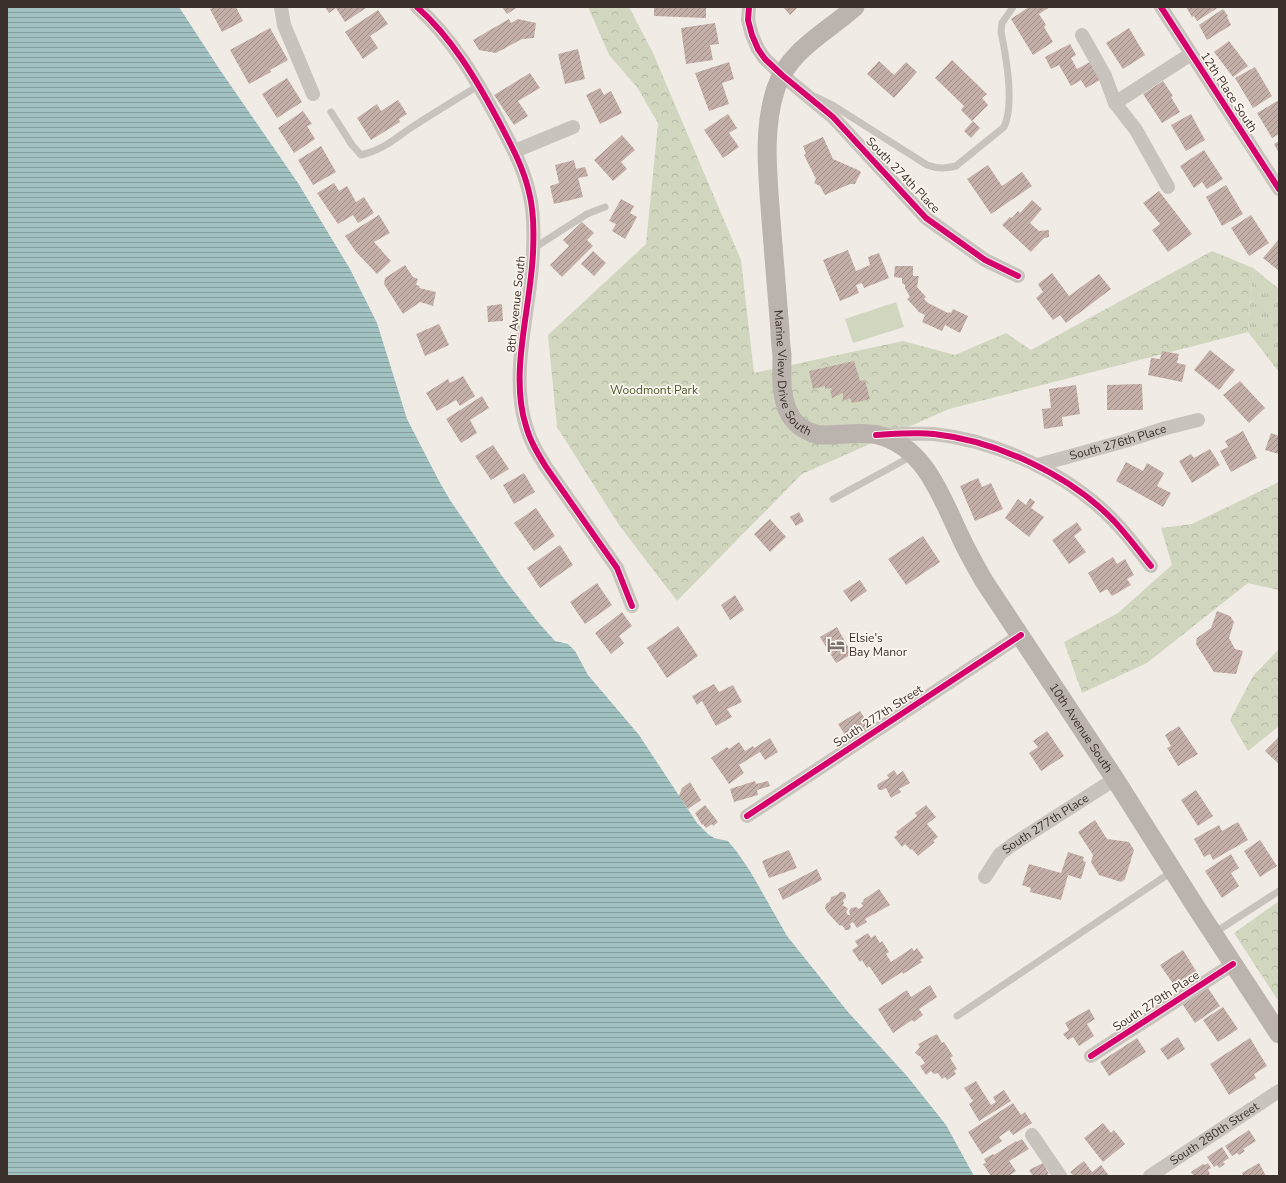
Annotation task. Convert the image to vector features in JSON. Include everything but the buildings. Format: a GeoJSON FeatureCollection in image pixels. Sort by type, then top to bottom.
{"type":"FeatureCollection","features":[{"type":"Feature","properties":{"kind":"main road","name":"Marine View Drive South"},"geometry":{"type":"LineString","coordinates":[[855,7],[801,50],[782,75],[770,108],[767,131],[769,187],[782,355],[782,388],[788,412],[792,420],[810,432],[828,436],[876,435]]}},
{"type":"Feature","properties":{"kind":"main road","name":"10th Avenue South"},"geometry":{"type":"LineString","coordinates":[[876,435],[889,438],[904,447],[914,455],[928,472],[966,550],[984,581],[1115,779],[1213,934],[1279,1034]]}},
{"type":"Feature","properties":{"kind":"street"},"geometry":{"type":"LineString","coordinates":[[281,7],[284,25],[312,94]]}},
{"type":"Feature","properties":{"kind":"street","name":"8th Avenue South"},"geometry":{"type":"LineString","coordinates":[[417,7],[445,36],[478,86],[514,150],[525,178],[532,205],[533,248],[530,292],[519,380],[520,399],[526,427],[536,450],[546,467],[617,568],[632,606]]}},
{"type":"Feature","properties":{"kind":"street","name":"South 274th Place"},"geometry":{"type":"LineString","coordinates":[[749,7],[748,20],[752,35],[758,49],[765,59],[833,117],[926,218],[985,260],[1018,276]]}},
{"type":"Feature","properties":{"kind":"street","name":"12th Place South"},"geometry":{"type":"LineString","coordinates":[[1161,7],[1279,189]]}},
{"type":"Feature","properties":{"kind":"street"},"geometry":{"type":"LineString","coordinates":[[1082,35],[1106,76],[1115,102],[1136,130],[1168,186]]}},
{"type":"Feature","properties":{"kind":"street"},"geometry":{"type":"LineString","coordinates":[[1115,102],[1191,54]]}},
{"type":"Feature","properties":{"kind":"street"},"geometry":{"type":"LineString","coordinates":[[514,150],[573,127]]}},
{"type":"Feature","properties":{"kind":"street","name":"South 276th Place"},"geometry":{"type":"LineString","coordinates":[[1038,465],[1198,420]]}},
{"type":"Feature","properties":{"kind":"street","name":"Marine View Drive South"},"geometry":{"type":"LineString","coordinates":[[876,435],[933,434],[955,438],[996,449],[1038,465],[1077,489],[1097,505],[1115,522],[1151,566]]}},
{"type":"Feature","properties":{"kind":"street","name":"South 277th Street"},"geometry":{"type":"LineString","coordinates":[[747,816],[1021,635]]}},
{"type":"Feature","properties":{"kind":"street","name":"South 277th Place"},"geometry":{"type":"LineString","coordinates":[[985,877],[1000,854],[1115,779]]}},
{"type":"Feature","properties":{"kind":"street","name":"South 279th Place"},"geometry":{"type":"LineString","coordinates":[[1091,1056],[1233,964]]}},
{"type":"Feature","properties":{"kind":"street","name":"South 280th Street"},"geometry":{"type":"LineString","coordinates":[[1150,1176],[1279,1091]]}},
{"type":"Feature","properties":{"kind":"street"},"geometry":{"type":"LineString","coordinates":[[1032,1134],[1060,1176]]}},
{"type":"Feature","properties":{"kind":"lane"},"geometry":{"type":"LineString","coordinates":[[798,88],[834,106],[926,164],[935,168],[949,168],[956,166],[1004,127],[1009,99],[1009,86],[1001,32],[1002,24],[1013,7]]}},
{"type":"Feature","properties":{"kind":"lane"},"geometry":{"type":"LineString","coordinates":[[331,112],[352,145],[361,155],[374,152],[392,142],[409,129],[478,86]]}},
{"type":"Feature","properties":{"kind":"lane"},"geometry":{"type":"LineString","coordinates":[[533,248],[587,214],[604,207]]}},
{"type":"Feature","properties":{"kind":"lane"},"geometry":{"type":"LineString","coordinates":[[833,499],[914,455]]}},
{"type":"Feature","properties":{"kind":"lane"},"geometry":{"type":"LineString","coordinates":[[957,1016],[1173,871]]}},
{"type":"Feature","properties":{"kind":"lane"},"geometry":{"type":"LineString","coordinates":[[1213,934],[1279,891]]}},
{"type":"Feature","properties":{"kind":"green space","name":"Woodmont Park"},"geometry":{"type":"Polygon","coordinates":[[[588,7],[629,7],[653,53],[741,260],[754,373],[903,341],[955,355],[1006,333],[1031,350],[1212,251],[1253,268],[1248,332],[949,409],[802,474],[677,601],[619,525],[557,427],[548,335],[646,244],[658,123],[637,87],[609,55],[588,7]]]}},
{"type":"Feature","properties":{"kind":"green space"},"geometry":{"type":"Polygon","coordinates":[[[1253,268],[1279,289],[1279,372],[1248,332],[1253,268]]]}},
{"type":"Feature","properties":{"kind":"green space"},"geometry":{"type":"Polygon","coordinates":[[[896,302],[904,327],[853,343],[845,319],[896,302]]]}},
{"type":"Feature","properties":{"kind":"green space"},"geometry":{"type":"Polygon","coordinates":[[[1279,482],[1279,590],[1248,583],[1147,663],[1082,693],[1064,642],[1118,613],[1172,565],[1161,528],[1192,524],[1279,482]]]}},
{"type":"Feature","properties":{"kind":"green space"},"geometry":{"type":"Polygon","coordinates":[[[1279,649],[1279,726],[1248,751],[1230,720],[1253,676],[1279,649]]]}},
{"type":"Feature","properties":{"kind":"green space"},"geometry":{"type":"Polygon","coordinates":[[[1279,901],[1279,1002],[1234,933],[1279,901]]]}},
{"type":"Feature","properties":{"kind":"water"},"geometry":{"type":"Polygon","coordinates":[[[7,7],[179,7],[220,70],[298,183],[350,269],[377,323],[407,419],[450,500],[502,576],[538,622],[555,641],[568,644],[575,651],[588,675],[639,735],[697,823],[714,838],[728,841],[737,852],[750,871],[787,936],[848,1012],[907,1076],[946,1125],[974,1176],[7,1176],[7,7]]]}},
{"type":"Feature","properties":{"kind":"cycle path"},"geometry":{"type":"LineString","coordinates":[[417,7],[441,32],[472,74],[507,137],[523,173],[531,199],[533,214],[533,252],[520,362],[521,406],[526,426],[532,442],[546,467],[617,568],[632,606]]}},
{"type":"Feature","properties":{"kind":"cycle path"},"geometry":{"type":"LineString","coordinates":[[749,7],[748,20],[752,35],[758,49],[765,59],[833,117],[926,218],[985,260],[1018,276]]}},
{"type":"Feature","properties":{"kind":"cycle path"},"geometry":{"type":"LineString","coordinates":[[1161,7],[1279,189]]}},
{"type":"Feature","properties":{"kind":"cycle path"},"geometry":{"type":"LineString","coordinates":[[876,435],[920,433],[958,438],[1007,452],[1031,463],[1054,475],[1096,504],[1119,526],[1151,566]]}},
{"type":"Feature","properties":{"kind":"cycle path"},"geometry":{"type":"LineString","coordinates":[[747,816],[1021,635]]}},
{"type":"Feature","properties":{"kind":"cycle path"},"geometry":{"type":"LineString","coordinates":[[1091,1056],[1233,964]]}},
{"type":"Feature","properties":{"kind":"place","name":"Elsie's Bay Manor"},"geometry":{"type":"Point","coordinates":[836,645]}}]}
